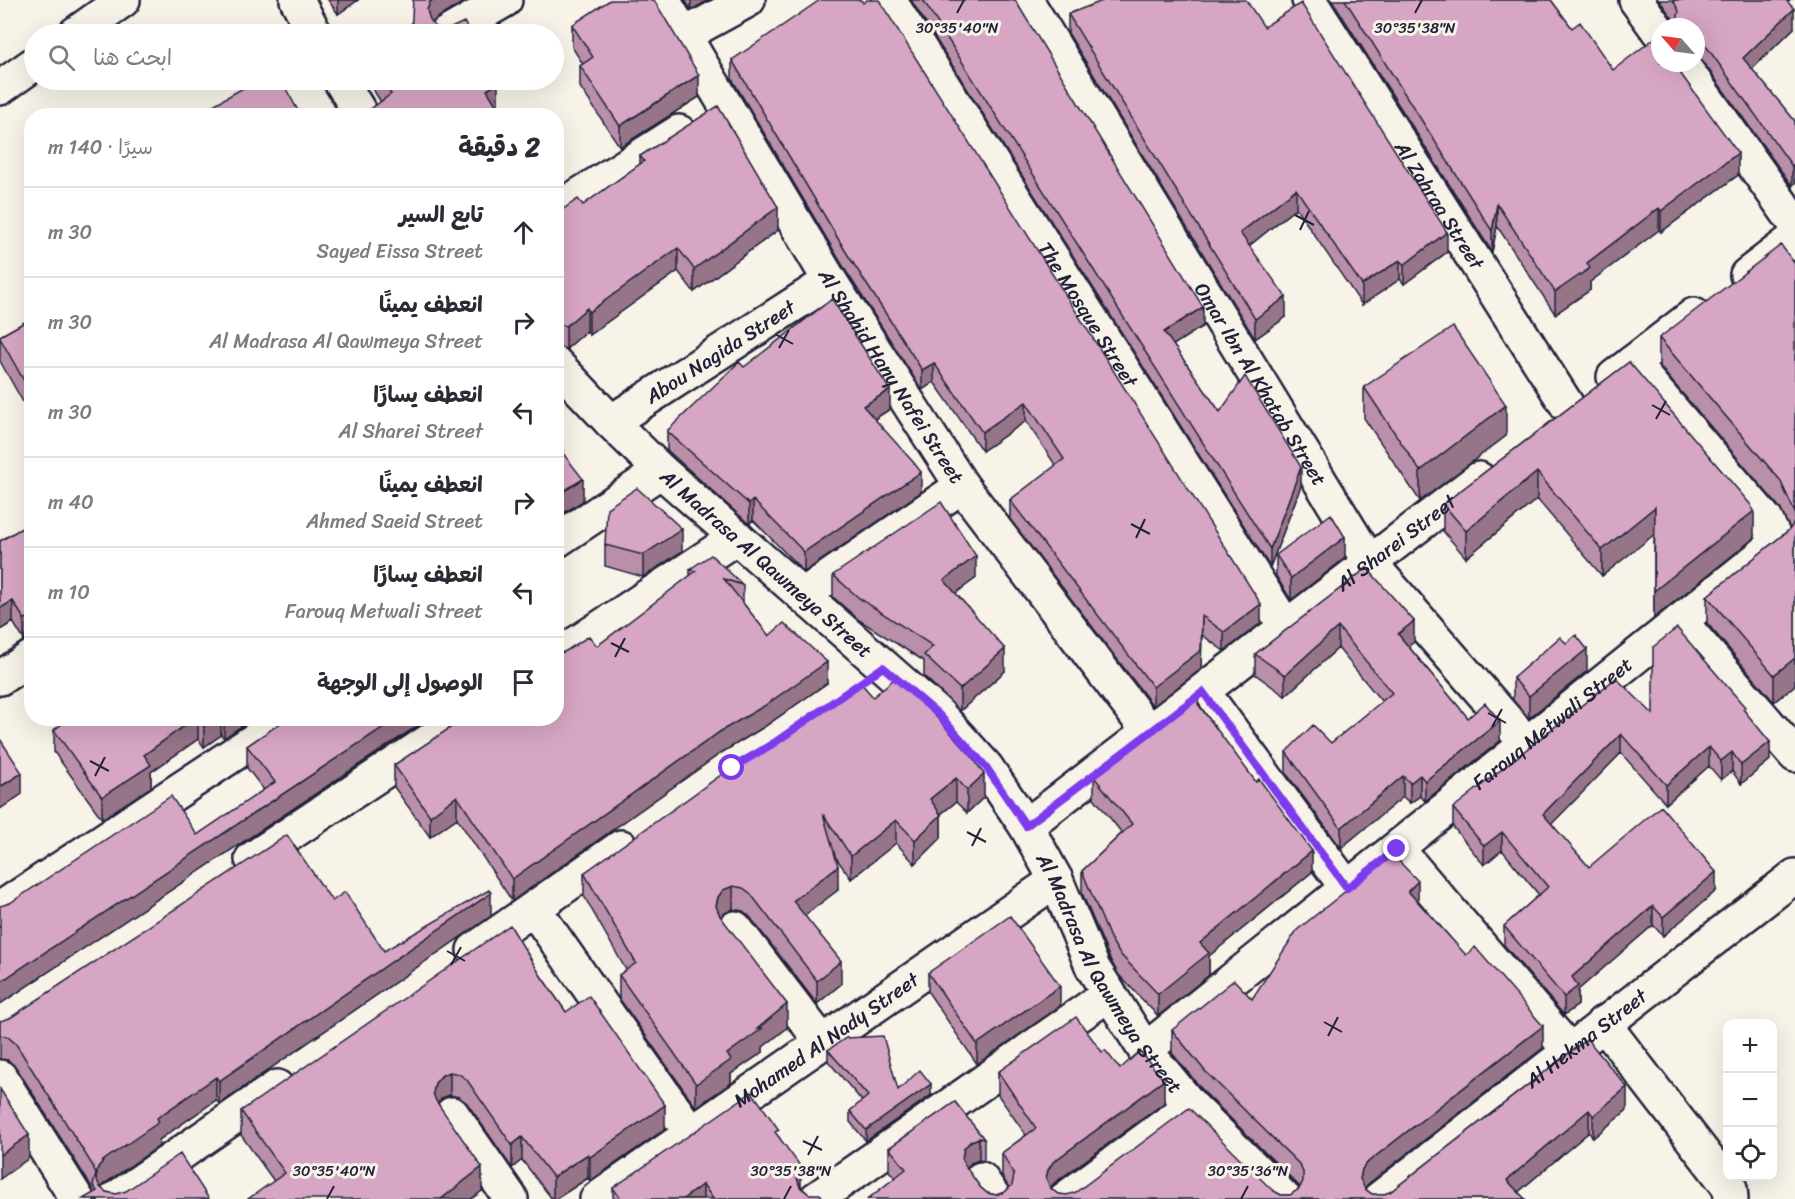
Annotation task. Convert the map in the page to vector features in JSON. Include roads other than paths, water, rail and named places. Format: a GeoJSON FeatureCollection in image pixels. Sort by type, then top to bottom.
{"type":"FeatureCollection","features":[{"type":"Feature","properties":{"kind":"street"},"geometry":{"type":"LineString","coordinates":[[89,24],[123,0]]}},
{"type":"Feature","properties":{"kind":"street"},"geometry":{"type":"LineString","coordinates":[[297,0],[310,24]]}},
{"type":"Feature","properties":{"kind":"street"},"geometry":{"type":"LineString","coordinates":[[463,24],[505,0]]}},
{"type":"Feature","properties":{"kind":"street","name":"Al Shahid Hany Nafei Street"},"geometry":{"type":"LineString","coordinates":[[663,0],[830,281],[962,486],[1149,732]]}},
{"type":"Feature","properties":{"kind":"street"},"geometry":{"type":"LineString","coordinates":[[684,35],[748,0]]}},
{"type":"Feature","properties":{"kind":"street","name":"The Mosque Street"},"geometry":{"type":"LineString","coordinates":[[890,0],[1286,627]]}},
{"type":"Feature","properties":{"kind":"street","name":"Omar Ibn Al Khatab Street"},"geometry":{"type":"LineString","coordinates":[[1026,0],[1370,563],[1527,744]]}},
{"type":"Feature","properties":{"kind":"street","name":"Al Zahraa Street"},"geometry":{"type":"LineString","coordinates":[[1309,0],[1560,417],[1632,363]]}},
{"type":"Feature","properties":{"kind":"street"},"geometry":{"type":"LineString","coordinates":[[1636,0],[1651,21]]}},
{"type":"Feature","properties":{"kind":"street"},"geometry":{"type":"LineString","coordinates":[[0,88],[24,71]]}},
{"type":"Feature","properties":{"kind":"street"},"geometry":{"type":"LineString","coordinates":[[1687,72],[1795,223]]}},
{"type":"Feature","properties":{"kind":"street"},"geometry":{"type":"LineString","coordinates":[[564,205],[724,103]]}},
{"type":"Feature","properties":{"kind":"street"},"geometry":{"type":"LineString","coordinates":[[1632,363],[1795,238]]}},
{"type":"Feature","properties":{"kind":"street","name":"Abou Nagida Street"},"geometry":{"type":"LineString","coordinates":[[611,422],[830,281]]}},
{"type":"Feature","properties":{"kind":"street","name":"Farouq Metwali Street"},"geometry":{"type":"LineString","coordinates":[[1145,1050],[1777,543],[1766,520],[1632,363]]}},
{"type":"Feature","properties":{"kind":"street","name":"Al Madrasa Al Qawmeya Street"},"geometry":{"type":"LineString","coordinates":[[564,372],[661,471],[938,714],[986,767],[1026,826],[1056,880],[1093,968],[1145,1050],[1191,1106],[1285,1199]]}},
{"type":"Feature","properties":{"kind":"street","name":"Al Sharei Street"},"geometry":{"type":"LineString","coordinates":[[1026,826],[1503,461]]}},
{"type":"Feature","properties":{"kind":"street"},"geometry":{"type":"LineString","coordinates":[[564,536],[661,471]]}},
{"type":"Feature","properties":{"kind":"street"},"geometry":{"type":"LineString","coordinates":[[803,595],[962,486]]}},
{"type":"Feature","properties":{"kind":"street"},"geometry":{"type":"LineString","coordinates":[[564,652],[737,537]]}},
{"type":"Feature","properties":{"kind":"street"},"geometry":{"type":"LineString","coordinates":[[1680,621],[1795,755]]}},
{"type":"Feature","properties":{"kind":"street"},"geometry":{"type":"LineString","coordinates":[[0,678],[24,662]]}},
{"type":"Feature","properties":{"kind":"street"},"geometry":{"type":"LineString","coordinates":[[856,686],[883,667]]}},
{"type":"Feature","properties":{"kind":"street"},"geometry":{"type":"LineString","coordinates":[[1203,692],[1347,888]]}},
{"type":"Feature","properties":{"kind":"street"},"geometry":{"type":"LineString","coordinates":[[0,909],[276,726]]}},
{"type":"Feature","properties":{"kind":"street"},"geometry":{"type":"LineString","coordinates":[[227,876],[452,726]]}},
{"type":"Feature","properties":{"kind":"street"},"geometry":{"type":"LineString","coordinates":[[447,969],[647,828]]}},
{"type":"Feature","properties":{"kind":"street"},"geometry":{"type":"LineString","coordinates":[[1397,849],[1570,1052]]}},
{"type":"Feature","properties":{"kind":"street","name":"Al Hekma Street"},"geometry":{"type":"LineString","coordinates":[[1379,1199],[1795,876]]}},
{"type":"Feature","properties":{"kind":"street","name":"Mohamed Al Nady Street"},"geometry":{"type":"LineString","coordinates":[[597,1199],[1056,880]]}},
{"type":"Feature","properties":{"kind":"street"},"geometry":{"type":"LineString","coordinates":[[534,909],[692,1133]]}},
{"type":"Feature","properties":{"kind":"street"},"geometry":{"type":"LineString","coordinates":[[735,928],[822,1042]]}},
{"type":"Feature","properties":{"kind":"street"},"geometry":{"type":"LineString","coordinates":[[831,1195],[1109,994]]}},
{"type":"Feature","properties":{"kind":"street"},"geometry":{"type":"LineString","coordinates":[[1603,1023],[1730,1188],[1731,1199]]}},
{"type":"Feature","properties":{"kind":"street"},"geometry":{"type":"LineString","coordinates":[[115,1199],[300,1071]]}},
{"type":"Feature","properties":{"kind":"street"},"geometry":{"type":"LineString","coordinates":[[0,1077],[77,1199]]}},
{"type":"Feature","properties":{"kind":"street"},"geometry":{"type":"LineString","coordinates":[[1065,1199],[1191,1106]]}},
{"type":"Feature","properties":{"kind":"street"},"geometry":{"type":"LineString","coordinates":[[452,1114],[511,1199]]}}]}
